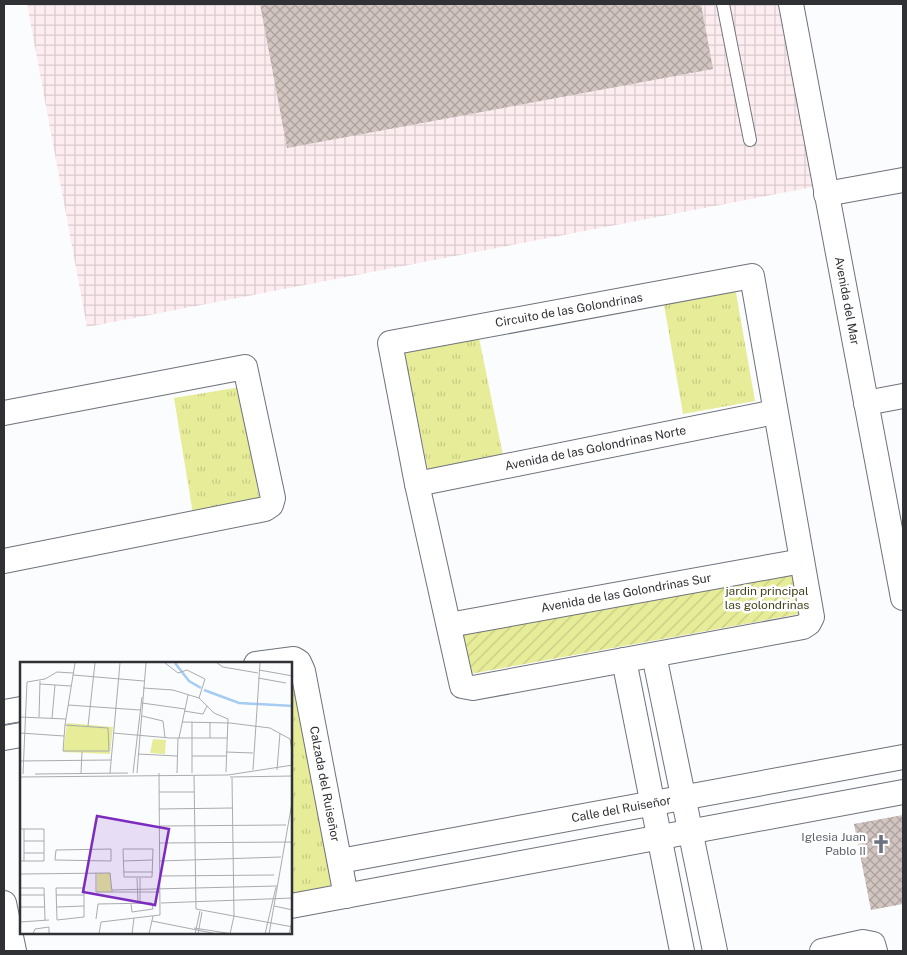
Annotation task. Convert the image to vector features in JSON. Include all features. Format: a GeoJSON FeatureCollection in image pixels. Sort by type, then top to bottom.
{"type":"FeatureCollection","features":[{"type":"Feature","properties":{"kind":"street","name":"Avenida del Mar"},"geometry":{"type":"LineString","coordinates":[[791,4],[903,593]]}},
{"type":"Feature","properties":{"kind":"street"},"geometry":{"type":"LineString","coordinates":[[826,194],[903,180]]}},
{"type":"Feature","properties":{"kind":"street","name":"Circuito de las Golondrinas"},"geometry":{"type":"LineString","coordinates":[[752,276],[775,412],[812,617],[809,623],[803,627],[654,655],[467,688],[462,686],[417,484],[390,343],[752,276]]}},
{"type":"Feature","properties":{"kind":"street"},"geometry":{"type":"LineString","coordinates":[[4,413],[245,367],[273,498],[271,505],[265,509],[4,561]]}},
{"type":"Feature","properties":{"kind":"street"},"geometry":{"type":"LineString","coordinates":[[866,403],[903,396]]}},
{"type":"Feature","properties":{"kind":"street","name":"Avenida de las Golondrinas Norte"},"geometry":{"type":"LineString","coordinates":[[417,484],[775,412]]}},
{"type":"Feature","properties":{"kind":"street","name":"Avenida de las Golondrinas Sur"},"geometry":{"type":"LineString","coordinates":[[449,625],[802,561]]}},
{"type":"Feature","properties":{"kind":"street"},"geometry":{"type":"LineString","coordinates":[[654,655],[715,951]]}},
{"type":"Feature","properties":{"kind":"street","name":"Calzada del Ruiseñor"},"geometry":{"type":"LineString","coordinates":[[266,662],[285,658],[294,659],[299,662],[346,896]]}},
{"type":"Feature","properties":{"kind":"street"},"geometry":{"type":"LineString","coordinates":[[624,660],[682,951]]}},
{"type":"Feature","properties":{"kind":"street"},"geometry":{"type":"LineString","coordinates":[[4,712],[20,709]]}},
{"type":"Feature","properties":{"kind":"street"},"geometry":{"type":"LineString","coordinates":[[4,738],[20,735]]}},
{"type":"Feature","properties":{"kind":"street","name":"Calle del Ruiseñor"},"geometry":{"type":"LineString","coordinates":[[340,861],[903,757]]}},
{"type":"Feature","properties":{"kind":"street"},"geometry":{"type":"LineString","coordinates":[[292,906],[690,830],[903,792]]}},
{"type":"Feature","properties":{"kind":"street"},"geometry":{"type":"LineString","coordinates":[[4,903],[14,951]]}},
{"type":"Feature","properties":{"kind":"street"},"geometry":{"type":"LineString","coordinates":[[822,951],[864,942],[873,944],[875,951]]}},
{"type":"Feature","properties":{"kind":"lane"},"geometry":{"type":"LineString","coordinates":[[723,4],[750,140]]}},
{"type":"Feature","properties":{"kind":"shaded area"},"geometry":{"type":"Polygon","coordinates":[[[27,4],[778,4],[813,187],[87,327],[27,4]]]}},
{"type":"Feature","properties":{"kind":"green space"},"geometry":{"type":"Polygon","coordinates":[[[735,287],[755,401],[683,414],[663,299],[735,287]]]}},
{"type":"Feature","properties":{"kind":"green space"},"geometry":{"type":"Polygon","coordinates":[[[478,333],[503,455],[428,470],[403,349],[478,333]]]}},
{"type":"Feature","properties":{"kind":"green space"},"geometry":{"type":"Polygon","coordinates":[[[241,387],[260,503],[193,514],[174,398],[241,387]]]}},
{"type":"Feature","properties":{"kind":"green space","name":"jardin principal las golondrinas"},"geometry":{"type":"Polygon","coordinates":[[[791,570],[799,614],[470,674],[462,634],[791,570]]]}},
{"type":"Feature","properties":{"kind":"green space"},"geometry":{"type":"Polygon","coordinates":[[[292,669],[335,886],[292,894],[292,669]]]}},
{"type":"Feature","properties":{"kind":"building"},"geometry":{"type":"Polygon","coordinates":[[[260,4],[701,4],[713,69],[287,148],[260,4]]]}},
{"type":"Feature","properties":{"kind":"building","name":"Iglesia Juan Pablo II"},"geometry":{"type":"Polygon","coordinates":[[[903,815],[903,904],[871,910],[854,824],[903,815]]]}},
{"type":"Feature","properties":{"kind":"place","name":"Iglesia Juan Pablo II"},"geometry":{"type":"Point","coordinates":[881,844]}}]}
